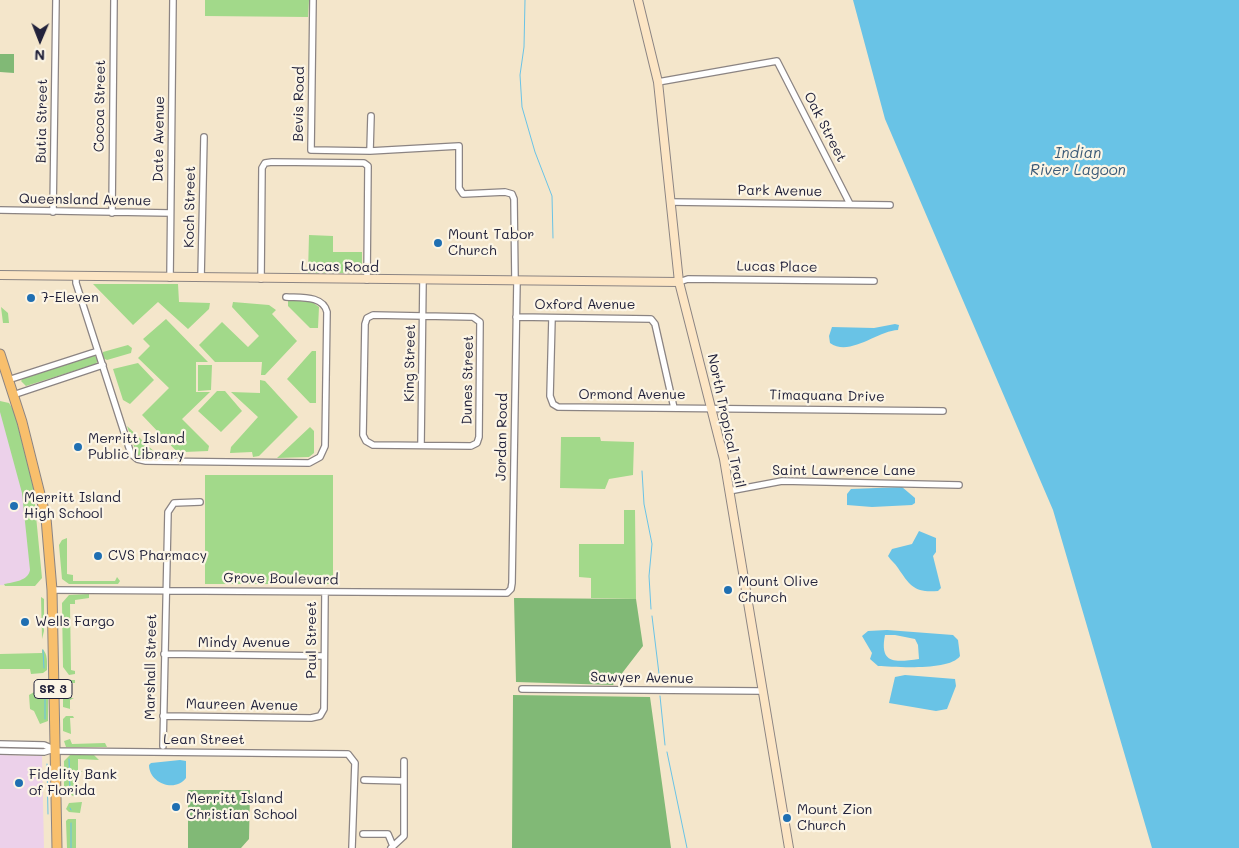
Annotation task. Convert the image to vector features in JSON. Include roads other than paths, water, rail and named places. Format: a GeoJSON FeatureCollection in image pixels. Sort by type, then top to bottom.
{"type":"FeatureCollection","features":[{"type":"Feature","properties":{"kind":"main road","name":"SR 3"},"geometry":{"type":"LineString","coordinates":[[0,354],[24,429],[43,504],[52,590],[57,848]]}},
{"type":"Feature","properties":{"kind":"street","name":"Butia Street"},"geometry":{"type":"LineString","coordinates":[[54,212],[56,0]]}},
{"type":"Feature","properties":{"kind":"street","name":"Cocoa Street"},"geometry":{"type":"LineString","coordinates":[[112,213],[114,0]]}},
{"type":"Feature","properties":{"kind":"street","name":"Date Avenue"},"geometry":{"type":"LineString","coordinates":[[170,278],[173,0]]}},
{"type":"Feature","properties":{"kind":"street","name":"Bevis Road"},"geometry":{"type":"LineString","coordinates":[[313,0],[311,150],[370,150],[459,146],[459,188],[463,194],[505,192],[512,194],[514,199],[516,281]]}},
{"type":"Feature","properties":{"kind":"street","name":"North Tropical Trail"},"geometry":{"type":"LineString","coordinates":[[638,0],[658,82],[679,282],[712,407],[789,848]]}},
{"type":"Feature","properties":{"kind":"street","name":"Oak Street"},"geometry":{"type":"LineString","coordinates":[[658,82],[777,61],[850,204]]}},
{"type":"Feature","properties":{"kind":"street"},"geometry":{"type":"LineString","coordinates":[[370,150],[371,116]]}},
{"type":"Feature","properties":{"kind":"street","name":"Koch Street"},"geometry":{"type":"LineString","coordinates":[[201,278],[204,137]]}},
{"type":"Feature","properties":{"kind":"street"},"geometry":{"type":"LineString","coordinates":[[262,279],[262,168],[266,163],[272,162],[364,163],[368,166],[367,280]]}},
{"type":"Feature","properties":{"kind":"street","name":"Park Avenue"},"geometry":{"type":"LineString","coordinates":[[670,202],[890,205]]}},
{"type":"Feature","properties":{"kind":"street","name":"Queensland Avenue"},"geometry":{"type":"LineString","coordinates":[[0,211],[170,213]]}},
{"type":"Feature","properties":{"kind":"street","name":"Lucas Road"},"geometry":{"type":"LineString","coordinates":[[0,275],[679,282]]}},
{"type":"Feature","properties":{"kind":"street"},"geometry":{"type":"LineString","coordinates":[[76,276],[76,283],[131,454],[140,460],[314,462],[320,457],[324,446],[327,312],[322,303],[317,300],[286,297]]}},
{"type":"Feature","properties":{"kind":"street","name":"Lucas Place"},"geometry":{"type":"LineString","coordinates":[[679,282],[688,279],[874,281]]}},
{"type":"Feature","properties":{"kind":"street","name":"King Street"},"geometry":{"type":"LineString","coordinates":[[421,445],[423,280]]}},
{"type":"Feature","properties":{"kind":"street","name":"Jordan Road"},"geometry":{"type":"LineString","coordinates":[[509,592],[512,583],[516,281]]}},
{"type":"Feature","properties":{"kind":"street"},"geometry":{"type":"LineString","coordinates":[[421,445],[373,445],[366,441],[363,434],[365,324],[367,318],[373,315],[423,316]]}},
{"type":"Feature","properties":{"kind":"street","name":"Dunes Street"},"geometry":{"type":"LineString","coordinates":[[421,445],[471,446],[477,443],[479,437],[481,327],[478,319],[423,316]]}},
{"type":"Feature","properties":{"kind":"street","name":"Oxford Avenue"},"geometry":{"type":"LineString","coordinates":[[516,317],[642,317],[651,319],[655,324],[674,408]]}},
{"type":"Feature","properties":{"kind":"street","name":"Ormond Avenue"},"geometry":{"type":"LineString","coordinates":[[552,318],[550,396],[553,404],[564,408],[712,407]]}},
{"type":"Feature","properties":{"kind":"street"},"geometry":{"type":"LineString","coordinates":[[8,380],[98,351]]}},
{"type":"Feature","properties":{"kind":"street"},"geometry":{"type":"LineString","coordinates":[[13,395],[103,365]]}},
{"type":"Feature","properties":{"kind":"street","name":"Timaquana Drive"},"geometry":{"type":"LineString","coordinates":[[712,407],[943,410]]}},
{"type":"Feature","properties":{"kind":"street","name":"Saint Lawrence Lane"},"geometry":{"type":"LineString","coordinates":[[728,490],[782,481],[959,486]]}},
{"type":"Feature","properties":{"kind":"street","name":"Marshall Street"},"geometry":{"type":"LineString","coordinates":[[163,746],[165,590],[168,579],[169,509],[177,502],[200,502]]}},
{"type":"Feature","properties":{"kind":"street","name":"Grove Boulevard"},"geometry":{"type":"LineString","coordinates":[[52,590],[502,594],[509,592]]}},
{"type":"Feature","properties":{"kind":"street","name":"Paul Street"},"geometry":{"type":"LineString","coordinates":[[320,716],[324,709],[325,592]]}},
{"type":"Feature","properties":{"kind":"street","name":"Mindy Avenue"},"geometry":{"type":"LineString","coordinates":[[164,654],[324,656]]}},
{"type":"Feature","properties":{"kind":"street","name":"Sawyer Avenue"},"geometry":{"type":"LineString","coordinates":[[522,689],[761,691]]}},
{"type":"Feature","properties":{"kind":"street","name":"Maureen Avenue"},"geometry":{"type":"LineString","coordinates":[[163,716],[310,718],[320,716]]}},
{"type":"Feature","properties":{"kind":"street","name":"Lean Street"},"geometry":{"type":"LineString","coordinates":[[3,748],[44,752],[54,750],[348,754],[353,757],[355,763],[352,848]]}},
{"type":"Feature","properties":{"kind":"street"},"geometry":{"type":"LineString","coordinates":[[363,834],[388,834],[392,847],[404,836],[404,760]]}},
{"type":"Feature","properties":{"kind":"street"},"geometry":{"type":"LineString","coordinates":[[364,780],[404,781]]}},
{"type":"Feature","properties":{"kind":"water","name":"Indian River Lagoon"},"geometry":{"type":"Polygon","coordinates":[[[853,0],[1239,0],[1239,848],[1152,848],[1053,510],[885,119],[853,0]]]}},
{"type":"Feature","properties":{"kind":"water"},"geometry":{"type":"Polygon","coordinates":[[[899,325],[898,330],[881,334],[855,345],[838,347],[830,343],[829,336],[832,327],[874,328],[899,325]]]}},
{"type":"Feature","properties":{"kind":"water"},"geometry":{"type":"Polygon","coordinates":[[[902,487],[915,498],[915,503],[912,505],[872,507],[847,505],[847,494],[851,489],[902,487]]]}},
{"type":"Feature","properties":{"kind":"water"},"geometry":{"type":"Polygon","coordinates":[[[919,531],[936,538],[936,552],[933,556],[941,588],[938,591],[924,591],[914,587],[888,556],[892,549],[912,544],[919,531]]]}},
{"type":"Feature","properties":{"kind":"water"},"geometry":{"type":"Polygon","coordinates":[[[887,630],[953,635],[958,640],[960,656],[954,661],[934,666],[878,666],[870,659],[872,653],[862,636],[868,631],[887,630]],[[885,635],[884,645],[887,657],[897,661],[919,659],[918,645],[915,639],[885,635]]]}},
{"type":"Feature","properties":{"kind":"water"},"geometry":{"type":"Polygon","coordinates":[[[905,675],[955,679],[956,686],[947,709],[936,711],[889,703],[895,677],[905,675]]]}},
{"type":"Feature","properties":{"kind":"water"},"geometry":{"type":"Polygon","coordinates":[[[186,761],[186,778],[176,785],[163,784],[153,777],[150,771],[149,765],[151,763],[186,761]]]}},
{"type":"Feature","properties":{"kind":"waterway"},"geometry":{"type":"LineString","coordinates":[[525,0],[524,47],[520,75],[522,107],[535,152],[552,196],[553,238]]}},
{"type":"Feature","properties":{"kind":"waterway"},"geometry":{"type":"LineString","coordinates":[[642,471],[644,504],[652,544],[649,576],[651,609]]}},
{"type":"Feature","properties":{"kind":"waterway"},"geometry":{"type":"LineString","coordinates":[[652,616],[660,682]]}},
{"type":"Feature","properties":{"kind":"waterway"},"geometry":{"type":"LineString","coordinates":[[43,650],[44,668]]}},
{"type":"Feature","properties":{"kind":"waterway"},"geometry":{"type":"LineString","coordinates":[[45,685],[45,719]]}},
{"type":"Feature","properties":{"kind":"waterway"},"geometry":{"type":"LineString","coordinates":[[660,696],[665,745]]}},
{"type":"Feature","properties":{"kind":"waterway"},"geometry":{"type":"LineString","coordinates":[[667,752],[687,848]]}},
{"type":"Feature","properties":{"kind":"waterway"},"geometry":{"type":"LineString","coordinates":[[69,759],[70,791]]}},
{"type":"Feature","properties":{"kind":"waterway"},"geometry":{"type":"LineString","coordinates":[[47,764],[48,814]]}},
{"type":"Feature","properties":{"kind":"waterway"},"geometry":{"type":"LineString","coordinates":[[71,823],[71,848]]}},
{"type":"Feature","properties":{"kind":"place","name":"Mount Tabor Church"},"geometry":{"type":"Point","coordinates":[438,243]}},
{"type":"Feature","properties":{"kind":"place","name":"7-Eleven"},"geometry":{"type":"Point","coordinates":[31,298]}},
{"type":"Feature","properties":{"kind":"place","name":"Merritt Island Public Library"},"geometry":{"type":"Point","coordinates":[78,447]}},
{"type":"Feature","properties":{"kind":"place","name":"Merritt Island High School"},"geometry":{"type":"Point","coordinates":[14,506]}},
{"type":"Feature","properties":{"kind":"place","name":"CVS Pharmacy"},"geometry":{"type":"Point","coordinates":[98,556]}},
{"type":"Feature","properties":{"kind":"place","name":"Mount Olive Church"},"geometry":{"type":"Point","coordinates":[728,590]}},
{"type":"Feature","properties":{"kind":"place","name":"Wells Fargo"},"geometry":{"type":"Point","coordinates":[25,622]}},
{"type":"Feature","properties":{"kind":"place","name":"Fidelity Bank of Florida"},"geometry":{"type":"Point","coordinates":[19,783]}},
{"type":"Feature","properties":{"kind":"place","name":"Merritt Island Christian School"},"geometry":{"type":"Point","coordinates":[176,807]}},
{"type":"Feature","properties":{"kind":"place","name":"Mount Zion Church"},"geometry":{"type":"Point","coordinates":[787,818]}}]}
